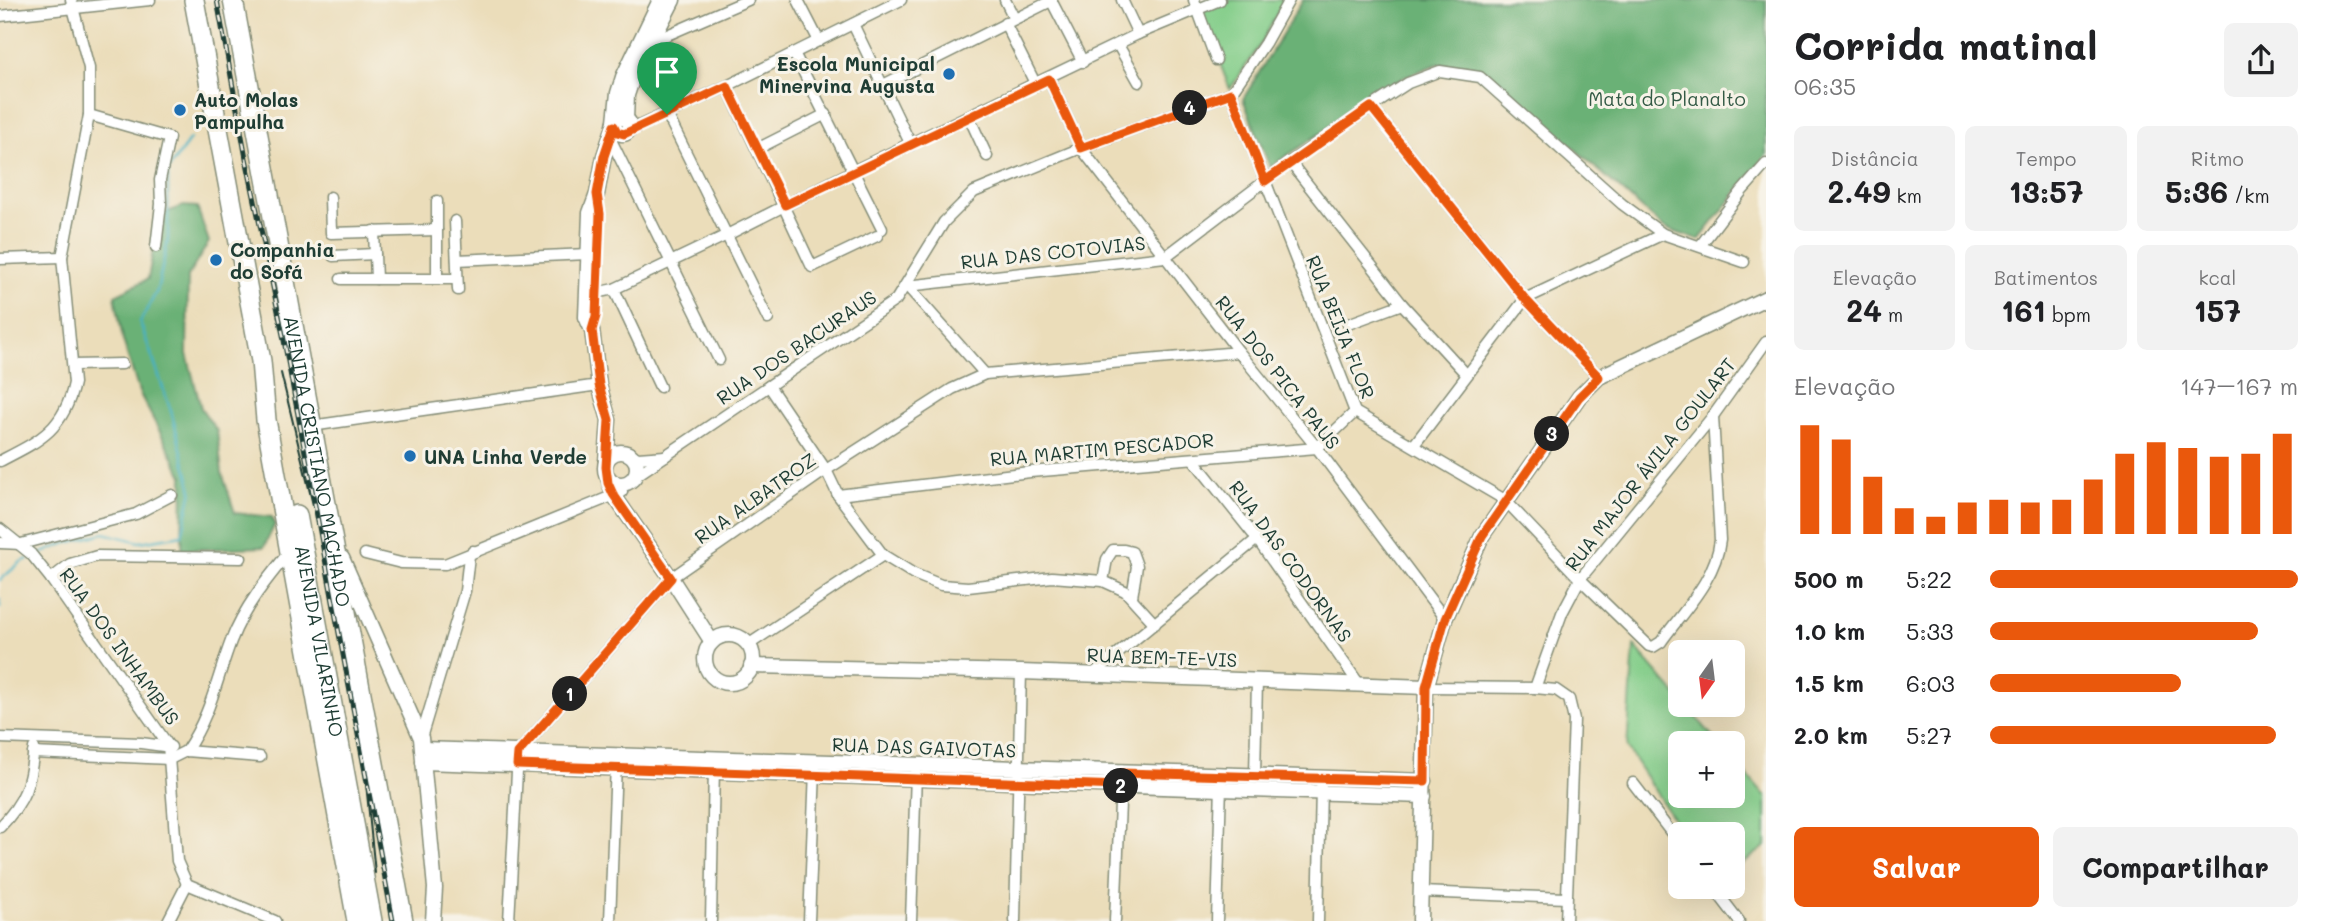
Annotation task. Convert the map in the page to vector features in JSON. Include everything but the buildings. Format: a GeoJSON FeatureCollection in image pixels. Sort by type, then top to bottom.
{"type":"FeatureCollection","features":[{"type":"Feature","properties":{"kind":"highway","name":"AVENIDA CRISTIANO MACHADO"},"geometry":{"type":"LineString","coordinates":[[194,0],[261,361],[266,420],[357,921]]}},
{"type":"Feature","properties":{"kind":"highway","name":"AVENIDA CRISTIANO MACHADO"},"geometry":{"type":"LineString","coordinates":[[233,0],[403,921]]}},
{"type":"Feature","properties":{"kind":"highway","name":"AVENIDA VILARINHO"},"geometry":{"type":"LineString","coordinates":[[261,361],[277,411],[372,921]]}},
{"type":"Feature","properties":{"kind":"street"},"geometry":{"type":"LineString","coordinates":[[0,16],[71,4],[150,0]]}},
{"type":"Feature","properties":{"kind":"street"},"geometry":{"type":"LineString","coordinates":[[668,0],[646,40],[630,61],[618,93],[622,129],[672,261],[719,360]]}},
{"type":"Feature","properties":{"kind":"street"},"geometry":{"type":"LineString","coordinates":[[646,40],[724,5],[748,0]]}},
{"type":"Feature","properties":{"kind":"street"},"geometry":{"type":"LineString","coordinates":[[798,0],[818,41]]}},
{"type":"Feature","properties":{"kind":"street"},"geometry":{"type":"LineString","coordinates":[[622,129],[667,114],[901,0]]}},
{"type":"Feature","properties":{"kind":"street"},"geometry":{"type":"LineString","coordinates":[[1006,0],[1009,21],[1036,85]]}},
{"type":"Feature","properties":{"kind":"street"},"geometry":{"type":"LineString","coordinates":[[1122,0],[1139,34]]}},
{"type":"Feature","properties":{"kind":"street"},"geometry":{"type":"LineString","coordinates":[[596,293],[614,289],[727,235],[1196,5],[1220,0]]}},
{"type":"Feature","properties":{"kind":"street"},"geometry":{"type":"LineString","coordinates":[[1231,93],[1265,43],[1289,0]]}},
{"type":"Feature","properties":{"kind":"street"},"geometry":{"type":"LineString","coordinates":[[883,85],[1051,1],[1083,62]]}},
{"type":"Feature","properties":{"kind":"street"},"geometry":{"type":"LineString","coordinates":[[0,461],[37,442],[52,430],[71,401],[74,383],[62,257],[89,116],[89,68],[71,4]]}},
{"type":"Feature","properties":{"kind":"street"},"geometry":{"type":"LineString","coordinates":[[1196,5],[1216,60]]}},
{"type":"Feature","properties":{"kind":"street"},"geometry":{"type":"LineString","coordinates":[[853,24],[911,145]]}},
{"type":"Feature","properties":{"kind":"street"},"geometry":{"type":"LineString","coordinates":[[1118,45],[1139,82]]}},
{"type":"Feature","properties":{"kind":"street"},"geometry":{"type":"LineString","coordinates":[[727,86],[812,267],[879,233],[853,171],[794,53]]}},
{"type":"Feature","properties":{"kind":"street","name":"RUA DAS COTOVIAS"},"geometry":{"type":"LineString","coordinates":[[907,286],[1165,257],[1290,162],[1371,107],[1408,83],[1440,71],[1480,77],[1622,204],[1663,234]]}},
{"type":"Feature","properties":{"kind":"street","name":"RUA DOS PICA PAUS"},"geometry":{"type":"LineString","coordinates":[[1049,79],[1081,148],[1317,448],[1445,619]]}},
{"type":"Feature","properties":{"kind":"street","name":"RUA DOS BACURAUS"},"geometry":{"type":"LineString","coordinates":[[365,554],[401,563],[445,564],[623,490],[667,456],[896,300],[944,222],[974,192],[1081,148],[1231,93]]}},
{"type":"Feature","properties":{"kind":"street","name":"RUA BEIJA FLOR"},"geometry":{"type":"LineString","coordinates":[[1231,93],[1356,412],[1506,500],[1580,579],[1644,643],[1653,647],[1661,642],[1712,571],[1718,556],[1720,540],[1713,416]]}},
{"type":"Feature","properties":{"kind":"street"},"geometry":{"type":"LineString","coordinates":[[1371,107],[1525,299],[1599,377]]}},
{"type":"Feature","properties":{"kind":"street"},"geometry":{"type":"LineString","coordinates":[[667,114],[768,319]]}},
{"type":"Feature","properties":{"kind":"street"},"geometry":{"type":"LineString","coordinates":[[757,149],[826,114]]}},
{"type":"Feature","properties":{"kind":"street"},"geometry":{"type":"LineString","coordinates":[[89,116],[169,138],[160,180],[156,247]]}},
{"type":"Feature","properties":{"kind":"street"},"geometry":{"type":"LineString","coordinates":[[969,117],[988,156]]}},
{"type":"Feature","properties":{"kind":"street"},"geometry":{"type":"LineString","coordinates":[[622,129],[590,213],[586,317],[592,330],[599,385],[609,420],[638,467],[623,490]]}},
{"type":"Feature","properties":{"kind":"street"},"geometry":{"type":"LineString","coordinates":[[1290,162],[1402,304],[1466,374]]}},
{"type":"Feature","properties":{"kind":"street"},"geometry":{"type":"LineString","coordinates":[[1700,246],[1766,164]]}},
{"type":"Feature","properties":{"kind":"street"},"geometry":{"type":"LineString","coordinates":[[592,330],[596,316],[600,214],[597,194]]}},
{"type":"Feature","properties":{"kind":"street"},"geometry":{"type":"LineString","coordinates":[[330,197],[331,233],[437,230]]}},
{"type":"Feature","properties":{"kind":"street"},"geometry":{"type":"LineString","coordinates":[[437,201],[437,279]]}},
{"type":"Feature","properties":{"kind":"street"},"geometry":{"type":"LineString","coordinates":[[341,279],[437,279],[457,284],[455,221]]}},
{"type":"Feature","properties":{"kind":"street"},"geometry":{"type":"LineString","coordinates":[[374,231],[376,279]]}},
{"type":"Feature","properties":{"kind":"street"},"geometry":{"type":"LineString","coordinates":[[1414,445],[1525,299],[1663,234],[1744,262]]}},
{"type":"Feature","properties":{"kind":"street"},"geometry":{"type":"LineString","coordinates":[[333,256],[375,254]]}},
{"type":"Feature","properties":{"kind":"street"},"geometry":{"type":"LineString","coordinates":[[457,260],[588,254]]}},
{"type":"Feature","properties":{"kind":"street"},"geometry":{"type":"LineString","coordinates":[[0,258],[62,257]]}},
{"type":"Feature","properties":{"kind":"street"},"geometry":{"type":"LineString","coordinates":[[907,286],[985,374]]}},
{"type":"Feature","properties":{"kind":"street"},"geometry":{"type":"LineString","coordinates":[[614,289],[660,387]]}},
{"type":"Feature","properties":{"kind":"street"},"geometry":{"type":"LineString","coordinates":[[1420,921],[1426,687],[1445,619],[1482,536],[1579,397],[1599,377],[1766,299]]}},
{"type":"Feature","properties":{"kind":"street"},"geometry":{"type":"LineString","coordinates":[[1348,324],[1402,304]]}},
{"type":"Feature","properties":{"kind":"street","name":"RUA MAJOR ÁVILA GOULART"},"geometry":{"type":"LineString","coordinates":[[1535,688],[1562,613],[1580,579],[1713,416],[1766,342]]}},
{"type":"Feature","properties":{"kind":"street","name":"RUA ALBATROZ"},"geometry":{"type":"LineString","coordinates":[[518,759],[671,578],[827,470],[952,389],[985,374],[1239,352]]}},
{"type":"Feature","properties":{"kind":"street"},"geometry":{"type":"LineString","coordinates":[[74,365],[122,364]]}},
{"type":"Feature","properties":{"kind":"street"},"geometry":{"type":"LineString","coordinates":[[311,426],[599,385]]}},
{"type":"Feature","properties":{"kind":"street"},"geometry":{"type":"LineString","coordinates":[[769,386],[827,470],[838,495],[883,555],[914,574],[941,585],[968,587],[1052,578],[1103,581],[1125,591],[1155,624]]}},
{"type":"Feature","properties":{"kind":"street"},"geometry":{"type":"LineString","coordinates":[[1317,448],[1356,412]]}},
{"type":"Feature","properties":{"kind":"street"},"geometry":{"type":"LineString","coordinates":[[609,420],[607,469],[623,490],[671,578],[712,642]]}},
{"type":"Feature","properties":{"kind":"street","name":"RUA MARTIM PESCADOR"},"geometry":{"type":"LineString","coordinates":[[838,495],[1030,472],[1317,448]]}},
{"type":"Feature","properties":{"kind":"street"},"geometry":{"type":"LineString","coordinates":[[607,469],[614,453],[645,458],[667,456]]}},
{"type":"Feature","properties":{"kind":"street","name":"RUA DAS CODORNAS"},"geometry":{"type":"LineString","coordinates":[[1193,459],[1256,539],[1359,684]]}},
{"type":"Feature","properties":{"kind":"street"},"geometry":{"type":"LineString","coordinates":[[0,543],[21,544],[136,514],[172,495]]}},
{"type":"Feature","properties":{"kind":"street","name":"RUA DOS INHAMBUS"},"geometry":{"type":"LineString","coordinates":[[0,529],[21,544],[48,575],[168,745],[177,861],[187,884]]}},
{"type":"Feature","properties":{"kind":"street"},"geometry":{"type":"LineString","coordinates":[[332,534],[422,750],[435,888],[433,921]]}},
{"type":"Feature","properties":{"kind":"street"},"geometry":{"type":"LineString","coordinates":[[1093,674],[1256,539]]}},
{"type":"Feature","properties":{"kind":"street"},"geometry":{"type":"LineString","coordinates":[[1103,581],[1107,559],[1113,550],[1132,552],[1137,566],[1132,597]]}},
{"type":"Feature","properties":{"kind":"street"},"geometry":{"type":"LineString","coordinates":[[33,753],[170,759],[183,751],[201,728],[231,641],[242,618],[262,585],[290,551]]}},
{"type":"Feature","properties":{"kind":"street"},"geometry":{"type":"LineString","coordinates":[[422,750],[465,591],[469,556],[473,551]]}},
{"type":"Feature","properties":{"kind":"street"},"geometry":{"type":"LineString","coordinates":[[748,645],[883,555]]}},
{"type":"Feature","properties":{"kind":"street"},"geometry":{"type":"LineString","coordinates":[[48,575],[70,564],[97,556],[241,558]]}},
{"type":"Feature","properties":{"kind":"street"},"geometry":{"type":"LineString","coordinates":[[732,636],[748,645],[752,655],[747,675],[728,683],[719,681],[709,672],[705,663],[706,651],[712,642],[720,637],[732,636]]}},
{"type":"Feature","properties":{"kind":"street","name":"RUA BEM-TE-VIS"},"geometry":{"type":"LineString","coordinates":[[751,666],[1093,674],[1556,690],[1569,699],[1574,720],[1566,898]]}},
{"type":"Feature","properties":{"kind":"street"},"geometry":{"type":"LineString","coordinates":[[1014,921],[1021,672]]}},
{"type":"Feature","properties":{"kind":"street"},"geometry":{"type":"LineString","coordinates":[[1255,776],[1256,680]]}},
{"type":"Feature","properties":{"kind":"street"},"geometry":{"type":"LineString","coordinates":[[0,738],[168,745],[183,751],[260,757]]}},
{"type":"Feature","properties":{"kind":"street"},"geometry":{"type":"LineString","coordinates":[[0,827],[23,799],[29,783],[35,738]]}},
{"type":"Feature","properties":{"kind":"street","name":"RUA DAS GAIVOTAS"},"geometry":{"type":"LineString","coordinates":[[422,750],[518,759],[616,763],[1424,789]]}},
{"type":"Feature","properties":{"kind":"street"},"geometry":{"type":"LineString","coordinates":[[509,921],[518,759]]}},
{"type":"Feature","properties":{"kind":"street"},"geometry":{"type":"LineString","coordinates":[[610,921],[616,763]]}},
{"type":"Feature","properties":{"kind":"street"},"geometry":{"type":"LineString","coordinates":[[711,921],[715,766]]}},
{"type":"Feature","properties":{"kind":"street"},"geometry":{"type":"LineString","coordinates":[[809,921],[815,770]]}},
{"type":"Feature","properties":{"kind":"street"},"geometry":{"type":"LineString","coordinates":[[911,921],[916,772]]}},
{"type":"Feature","properties":{"kind":"street","name":"RUA DAS GAIVOTAS"},"geometry":{"type":"LineString","coordinates":[[1221,782],[1255,776],[1321,785]]}},
{"type":"Feature","properties":{"kind":"street"},"geometry":{"type":"LineString","coordinates":[[1115,921],[1121,779]]}},
{"type":"Feature","properties":{"kind":"street"},"geometry":{"type":"LineString","coordinates":[[1217,921],[1221,782]]}},
{"type":"Feature","properties":{"kind":"street"},"geometry":{"type":"LineString","coordinates":[[1633,783],[1668,828]]}},
{"type":"Feature","properties":{"kind":"street"},"geometry":{"type":"LineString","coordinates":[[1318,921],[1321,785]]}},
{"type":"Feature","properties":{"kind":"street"},"geometry":{"type":"LineString","coordinates":[[168,921],[187,884],[275,921]]}},
{"type":"Feature","properties":{"kind":"street"},"geometry":{"type":"LineString","coordinates":[[1421,892],[1566,898],[1566,921]]}},
{"type":"Feature","properties":{"kind":"street"},"geometry":{"type":"LineString","coordinates":[[1722,899],[1739,921]]}},
{"type":"Feature","properties":{"kind":"green space"},"geometry":{"type":"Polygon","coordinates":[[[1222,0],[1284,0],[1262,42],[1230,89],[1199,10],[1222,0]]]}},
{"type":"Feature","properties":{"kind":"green space","name":"Mata do Planalto"},"geometry":{"type":"Polygon","coordinates":[[[1303,0],[1766,0],[1766,155],[1699,240],[1664,228],[1487,71],[1437,64],[1406,76],[1270,167],[1243,99],[1303,0]]]}},
{"type":"Feature","properties":{"kind":"green space"},"geometry":{"type":"Polygon","coordinates":[[[183,206],[197,207],[209,242],[188,276],[187,354],[201,408],[217,431],[222,473],[235,513],[272,517],[275,524],[264,547],[182,550],[183,476],[139,392],[123,340],[115,295],[148,279],[159,215],[183,206]]]}},
{"type":"Feature","properties":{"kind":"green space"},"geometry":{"type":"Polygon","coordinates":[[[1634,646],[1668,685],[1668,718],[1697,718],[1708,731],[1668,731],[1668,808],[1745,808],[1745,773],[1766,797],[1766,846],[1745,862],[1745,822],[1675,822],[1627,748],[1634,646]]]}},
{"type":"Feature","properties":{"kind":"waterway"},"geometry":{"type":"LineString","coordinates":[[38,555],[64,544],[104,533],[140,542],[182,535],[192,490],[171,411],[140,322],[157,291],[168,240],[168,170],[190,139]]}},
{"type":"Feature","properties":{"kind":"waterway"},"geometry":{"type":"LineString","coordinates":[[0,580],[28,559]]}},
{"type":"Feature","properties":{"kind":"waterway"},"geometry":{"type":"LineString","coordinates":[[0,600],[0,607]]}},
{"type":"Feature","properties":{"kind":"tram line"},"geometry":{"type":"LineString","coordinates":[[281,373],[313,505]]}},
{"type":"Feature","properties":{"kind":"tram line"},"geometry":{"type":"LineString","coordinates":[[366,783],[375,873]]}},
{"type":"Feature","properties":{"kind":"railway"},"geometry":{"type":"LineString","coordinates":[[217,0],[393,921]]}},
{"type":"Feature","properties":{"kind":"place","name":"Escola Municipal Minervina Augusta"},"geometry":{"type":"Point","coordinates":[949,74]}},
{"type":"Feature","properties":{"kind":"place","name":"Auto Molas Pampulha"},"geometry":{"type":"Point","coordinates":[180,110]}},
{"type":"Feature","properties":{"kind":"place","name":"Companhia do Sofá"},"geometry":{"type":"Point","coordinates":[216,260]}},
{"type":"Feature","properties":{"kind":"place","name":"UNA Linha Verde"},"geometry":{"type":"Point","coordinates":[410,456]}},
{"type":"Feature","properties":{"kind":"route"},"geometry":{"type":"LineString","coordinates":[[1049,79],[1081,148],[1231,93],[1265,181],[1371,107],[1525,299],[1599,377],[1579,397],[1482,536],[1445,619],[1426,687],[1425,781],[1122,773],[1121,786],[517,765],[518,753],[671,578],[608,483],[606,469],[609,420],[599,385],[592,330],[596,316],[600,214],[597,194],[608,142],[614,126],[615,131],[624,134],[667,114],[727,86],[785,205],[1049,79]]}}]}
